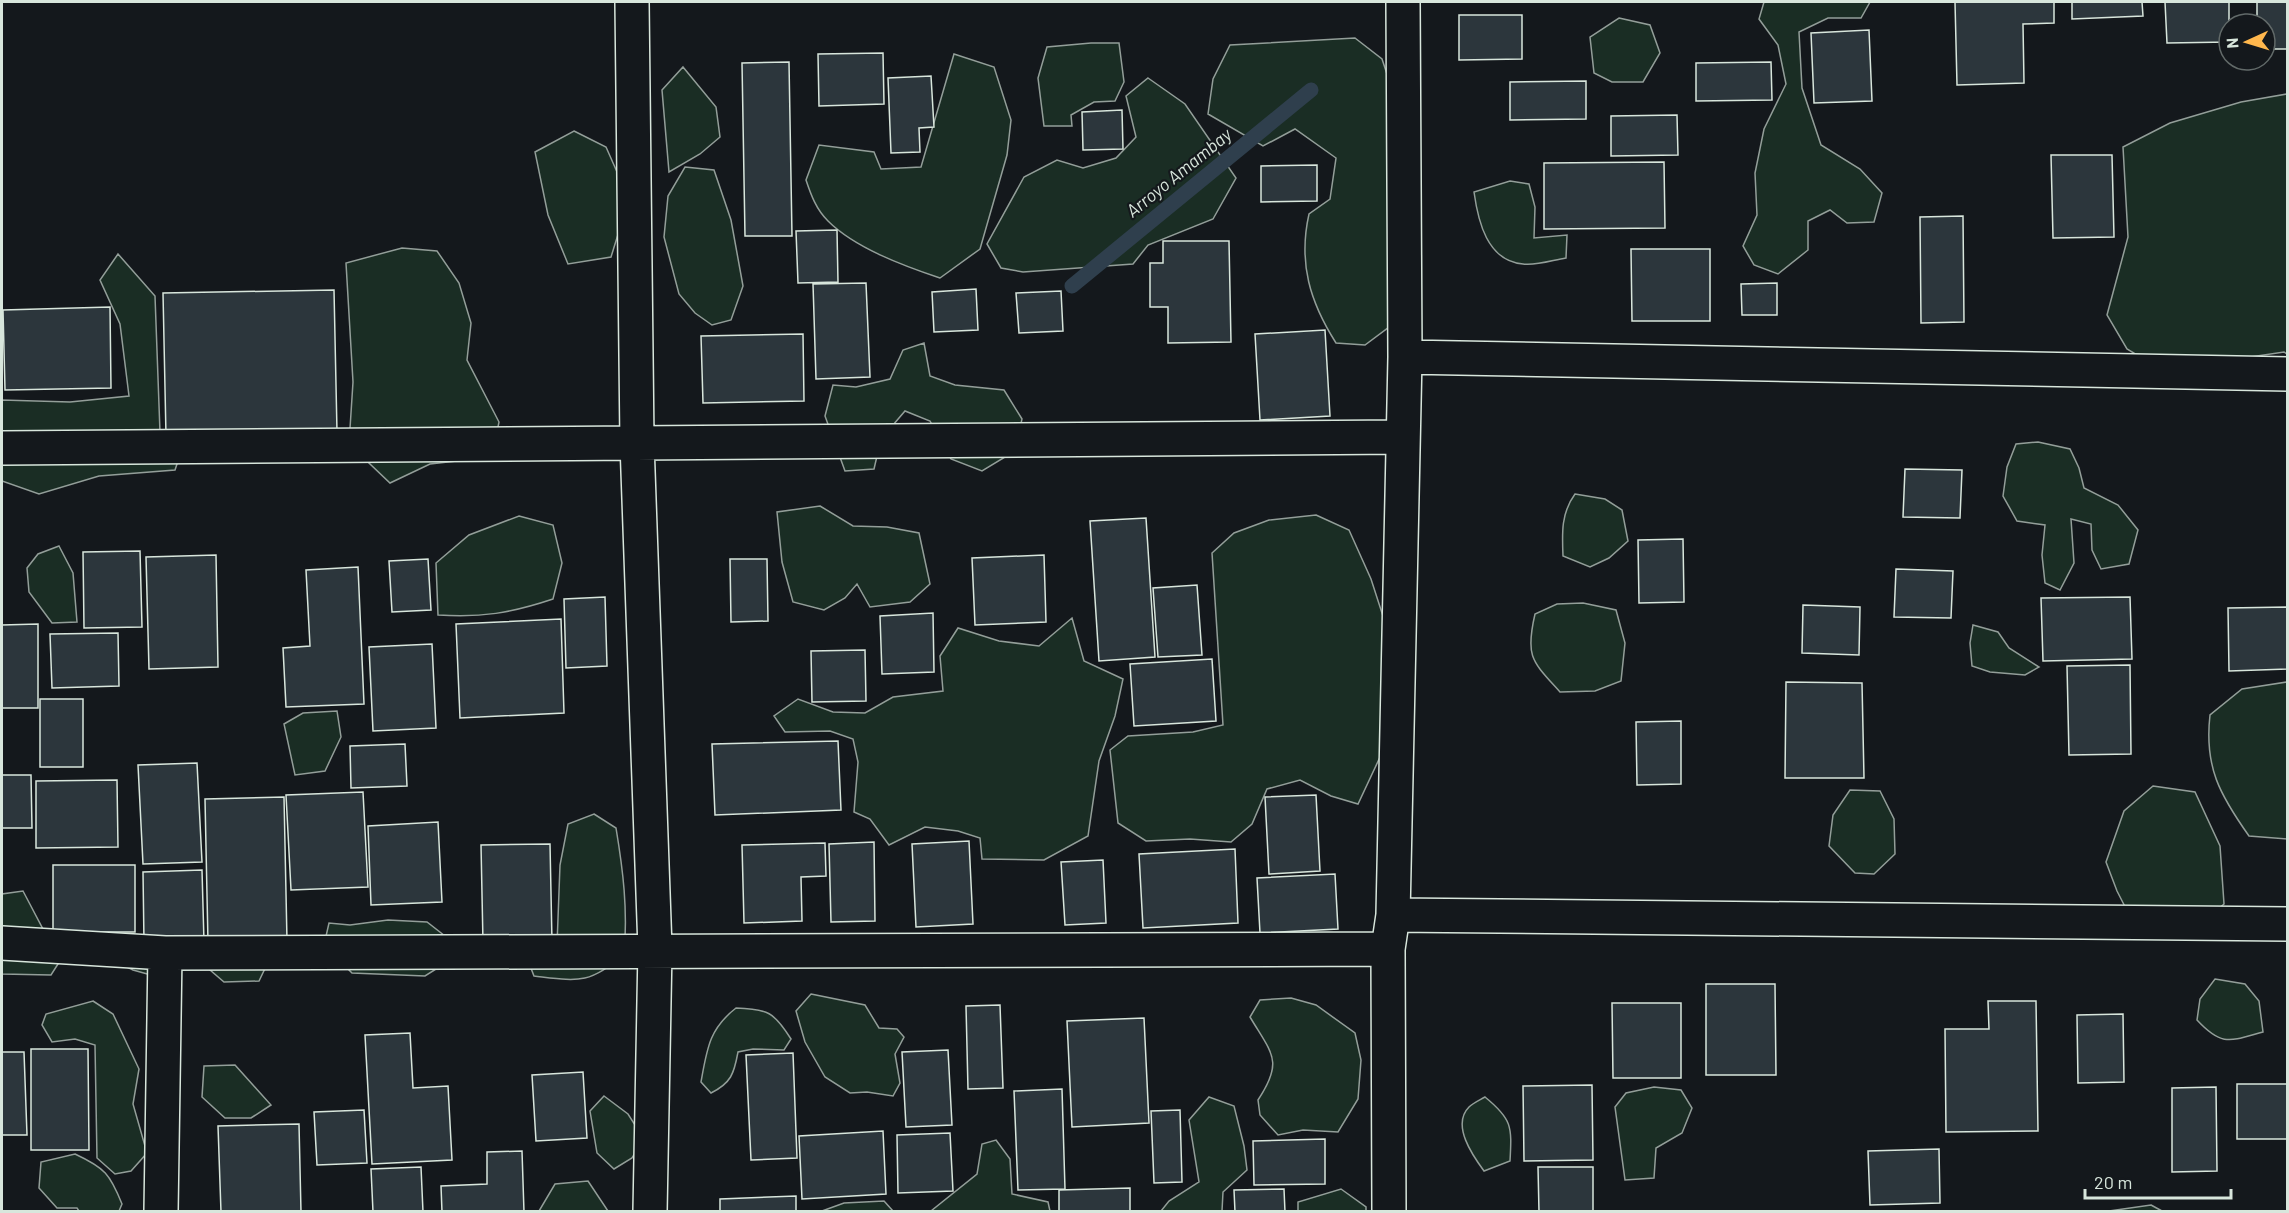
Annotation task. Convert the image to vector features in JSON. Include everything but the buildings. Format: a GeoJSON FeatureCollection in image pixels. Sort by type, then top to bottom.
{"type":"FeatureCollection","features":[{"type":"Feature","properties":{"kind":"street"},"geometry":{"type":"LineString","coordinates":[[632,2],[637,443],[655,949],[650,1212]]}},
{"type":"Feature","properties":{"kind":"street"},"geometry":{"type":"LineString","coordinates":[[1389,1212],[1388,949],[1393,915],[1405,357],[1403,2]]}},
{"type":"Feature","properties":{"kind":"street"},"geometry":{"type":"LineString","coordinates":[[1405,357],[2288,374]]}},
{"type":"Feature","properties":{"kind":"street"},"geometry":{"type":"LineString","coordinates":[[2,448],[1402,437]]}},
{"type":"Feature","properties":{"kind":"street"},"geometry":{"type":"LineString","coordinates":[[1393,915],[2288,924]]}},
{"type":"Feature","properties":{"kind":"street"},"geometry":{"type":"LineString","coordinates":[[2,943],[165,953],[655,949],[1388,949]]}},
{"type":"Feature","properties":{"kind":"street"},"geometry":{"type":"LineString","coordinates":[[161,1212],[165,953]]}},
{"type":"Feature","properties":{"kind":"green space"},"geometry":{"type":"Polygon","coordinates":[[[1764,2],[1870,2],[1861,18],[1828,18],[1799,32],[1802,88],[1821,145],[1860,169],[1882,193],[1874,222],[1847,223],[1830,210],[1808,221],[1808,250],[1778,274],[1754,265],[1743,246],[1757,215],[1755,173],[1764,129],[1786,84],[1778,45],[1759,19],[1764,2]]]}},
{"type":"Feature","properties":{"kind":"green space"},"geometry":{"type":"Polygon","coordinates":[[[1619,18],[1650,25],[1660,53],[1643,82],[1612,82],[1594,73],[1590,37],[1619,18]]]}},
{"type":"Feature","properties":{"kind":"green space"},"geometry":{"type":"Polygon","coordinates":[[[1355,38],[1382,59],[1398,107],[1389,327],[1365,345],[1336,343],[1313,297],[1306,266],[1305,249],[1309,214],[1330,199],[1336,158],[1295,129],[1263,146],[1208,114],[1213,79],[1230,45],[1355,38]]]}},
{"type":"Feature","properties":{"kind":"green space"},"geometry":{"type":"Polygon","coordinates":[[[1119,43],[1124,82],[1115,101],[1094,102],[1071,115],[1072,126],[1044,126],[1038,78],[1047,47],[1119,43]]]}},
{"type":"Feature","properties":{"kind":"green space"},"geometry":{"type":"Polygon","coordinates":[[[954,54],[994,67],[1011,120],[1007,155],[980,249],[940,278],[881,255],[839,231],[820,212],[806,180],[819,145],[874,152],[881,169],[921,167],[954,54]]]}},
{"type":"Feature","properties":{"kind":"green space"},"geometry":{"type":"Polygon","coordinates":[[[683,67],[716,107],[720,137],[700,154],[669,172],[662,90],[683,67]]]}},
{"type":"Feature","properties":{"kind":"green space"},"geometry":{"type":"Polygon","coordinates":[[[1148,78],[1185,104],[1236,178],[1213,219],[1148,245],[1133,264],[1023,272],[1001,268],[987,244],[1024,177],[1057,160],[1083,168],[1116,158],[1136,137],[1126,96],[1148,78]]]}},
{"type":"Feature","properties":{"kind":"green space"},"geometry":{"type":"Polygon","coordinates":[[[2287,94],[2287,354],[2284,352],[2162,370],[2127,349],[2107,315],[2128,237],[2123,147],[2170,123],[2241,102],[2287,94]]]}},
{"type":"Feature","properties":{"kind":"green space"},"geometry":{"type":"Polygon","coordinates":[[[574,131],[606,147],[629,199],[611,257],[568,264],[548,215],[535,152],[574,131]]]}},
{"type":"Feature","properties":{"kind":"green space"},"geometry":{"type":"Polygon","coordinates":[[[685,167],[714,170],[731,220],[743,286],[731,320],[712,325],[695,313],[679,294],[664,237],[668,196],[685,167]]]}},
{"type":"Feature","properties":{"kind":"green space"},"geometry":{"type":"Polygon","coordinates":[[[1510,181],[1529,184],[1535,207],[1534,238],[1567,235],[1566,258],[1539,264],[1523,264],[1501,256],[1493,248],[1482,227],[1474,192],[1510,181]]]}},
{"type":"Feature","properties":{"kind":"green space"},"geometry":{"type":"Polygon","coordinates":[[[402,248],[437,251],[459,283],[471,323],[467,360],[499,422],[492,457],[430,464],[390,483],[349,444],[353,382],[346,263],[402,248]]]}},
{"type":"Feature","properties":{"kind":"green space"},"geometry":{"type":"Polygon","coordinates":[[[118,254],[155,296],[160,432],[182,449],[175,470],[99,476],[39,494],[2,481],[2,400],[70,402],[129,396],[120,324],[100,280],[118,254]]]}},
{"type":"Feature","properties":{"kind":"green space"},"geometry":{"type":"Polygon","coordinates":[[[924,343],[930,376],[955,385],[1004,390],[1022,419],[1015,451],[982,471],[951,459],[930,421],[905,411],[881,439],[874,469],[845,471],[825,416],[833,385],[856,387],[890,379],[903,350],[924,343]]]}},
{"type":"Feature","properties":{"kind":"green space"},"geometry":{"type":"Polygon","coordinates":[[[2038,442],[2070,449],[2079,468],[2084,488],[2118,505],[2138,530],[2129,564],[2101,569],[2092,550],[2091,524],[2071,519],[2074,563],[2060,590],[2045,583],[2042,555],[2045,525],[2017,521],[2003,496],[2007,467],[2016,444],[2038,442]]]}},
{"type":"Feature","properties":{"kind":"green space"},"geometry":{"type":"Polygon","coordinates":[[[1575,494],[1605,499],[1622,510],[1628,541],[1609,558],[1590,567],[1563,556],[1565,516],[1575,494]]]}},
{"type":"Feature","properties":{"kind":"green space"},"geometry":{"type":"Polygon","coordinates":[[[820,506],[853,526],[887,527],[919,533],[930,584],[910,602],[870,607],[857,584],[845,598],[824,610],[793,602],[782,562],[777,512],[820,506]]]}},
{"type":"Feature","properties":{"kind":"green space"},"geometry":{"type":"Polygon","coordinates":[[[1316,515],[1349,530],[1371,579],[1393,647],[1381,755],[1358,804],[1331,796],[1300,780],[1267,789],[1252,824],[1231,842],[1190,839],[1146,841],[1118,823],[1110,750],[1128,736],[1193,732],[1223,725],[1212,553],[1234,533],[1269,520],[1316,515]]]}},
{"type":"Feature","properties":{"kind":"green space"},"geometry":{"type":"Polygon","coordinates":[[[519,516],[553,525],[562,563],[553,599],[496,613],[468,616],[438,615],[436,563],[469,535],[519,516]]]}},
{"type":"Feature","properties":{"kind":"green space"},"geometry":{"type":"Polygon","coordinates":[[[59,546],[73,573],[77,622],[52,623],[29,592],[27,568],[38,554],[59,546]]]}},
{"type":"Feature","properties":{"kind":"green space"},"geometry":{"type":"Polygon","coordinates":[[[1583,603],[1616,610],[1625,643],[1621,681],[1595,691],[1560,692],[1533,658],[1531,640],[1535,614],[1557,604],[1583,603]]]}},
{"type":"Feature","properties":{"kind":"green space"},"geometry":{"type":"Polygon","coordinates":[[[1072,618],[1084,661],[1123,679],[1115,716],[1099,761],[1088,836],[1044,860],[982,859],[980,838],[958,831],[925,827],[889,845],[870,819],[854,812],[858,762],[853,739],[830,731],[785,732],[774,716],[798,699],[833,712],[865,713],[893,697],[943,691],[940,656],[958,628],[999,641],[1039,646],[1072,618]]]}},
{"type":"Feature","properties":{"kind":"green space"},"geometry":{"type":"Polygon","coordinates":[[[1973,625],[1998,632],[2009,648],[2039,667],[2025,675],[1990,672],[1972,666],[1970,643],[1973,625]]]}},
{"type":"Feature","properties":{"kind":"green space"},"geometry":{"type":"Polygon","coordinates":[[[2287,682],[2287,839],[2249,836],[2216,780],[2209,750],[2210,715],[2242,689],[2287,682]]]}},
{"type":"Feature","properties":{"kind":"green space"},"geometry":{"type":"Polygon","coordinates":[[[337,711],[341,737],[325,771],[295,775],[284,724],[303,713],[337,711]]]}},
{"type":"Feature","properties":{"kind":"green space"},"geometry":{"type":"Polygon","coordinates":[[[2153,786],[2195,792],[2220,846],[2224,904],[2195,929],[2137,930],[2117,891],[2106,862],[2124,811],[2153,786]]]}},
{"type":"Feature","properties":{"kind":"green space"},"geometry":{"type":"Polygon","coordinates":[[[1850,790],[1880,791],[1894,819],[1895,854],[1874,874],[1855,873],[1829,846],[1833,815],[1850,790]]]}},
{"type":"Feature","properties":{"kind":"green space"},"geometry":{"type":"Polygon","coordinates":[[[594,814],[616,828],[624,890],[624,954],[592,976],[561,979],[534,976],[524,950],[557,945],[560,865],[568,824],[594,814]]]}},
{"type":"Feature","properties":{"kind":"green space"},"geometry":{"type":"Polygon","coordinates":[[[23,891],[43,929],[65,953],[51,975],[2,974],[2,894],[23,891]]]}},
{"type":"Feature","properties":{"kind":"green space"},"geometry":{"type":"Polygon","coordinates":[[[388,920],[427,922],[454,943],[452,959],[425,976],[352,973],[324,945],[329,923],[350,925],[388,920]]]}},
{"type":"Feature","properties":{"kind":"green space"},"geometry":{"type":"Polygon","coordinates":[[[271,956],[259,981],[224,982],[196,958],[165,979],[133,970],[111,959],[271,956]]]}},
{"type":"Feature","properties":{"kind":"green space"},"geometry":{"type":"Polygon","coordinates":[[[2215,979],[2245,984],[2259,1001],[2263,1032],[2227,1040],[2213,1035],[2197,1020],[2200,999],[2215,979]]]}},
{"type":"Feature","properties":{"kind":"green space"},"geometry":{"type":"Polygon","coordinates":[[[811,994],[865,1005],[879,1028],[897,1029],[904,1037],[895,1054],[900,1083],[893,1096],[867,1092],[850,1093],[825,1077],[805,1042],[796,1011],[811,994]]]}},
{"type":"Feature","properties":{"kind":"green space"},"geometry":{"type":"Polygon","coordinates":[[[1291,998],[1316,1005],[1355,1033],[1361,1060],[1358,1099],[1338,1132],[1303,1130],[1278,1135],[1260,1115],[1258,1100],[1271,1076],[1273,1066],[1269,1049],[1250,1017],[1260,1000],[1291,998]]]}},
{"type":"Feature","properties":{"kind":"green space"},"geometry":{"type":"Polygon","coordinates":[[[93,1001],[113,1014],[139,1069],[133,1104],[147,1153],[131,1171],[115,1174],[97,1158],[95,1045],[75,1039],[52,1042],[42,1025],[46,1014],[93,1001]]]}},
{"type":"Feature","properties":{"kind":"green space"},"geometry":{"type":"Polygon","coordinates":[[[736,1008],[756,1009],[769,1014],[780,1023],[791,1039],[784,1050],[753,1049],[738,1052],[730,1077],[711,1093],[701,1082],[708,1050],[720,1024],[736,1008]]]}},
{"type":"Feature","properties":{"kind":"green space"},"geometry":{"type":"Polygon","coordinates":[[[235,1065],[271,1105],[251,1118],[225,1118],[202,1097],[204,1066],[235,1065]]]}},
{"type":"Feature","properties":{"kind":"green space"},"geometry":{"type":"Polygon","coordinates":[[[1654,1087],[1681,1090],[1692,1108],[1682,1133],[1656,1148],[1654,1178],[1625,1180],[1615,1107],[1626,1093],[1654,1087]]]}},
{"type":"Feature","properties":{"kind":"green space"},"geometry":{"type":"Polygon","coordinates":[[[604,1096],[628,1114],[644,1139],[632,1158],[614,1169],[597,1153],[590,1111],[604,1096]]]}},
{"type":"Feature","properties":{"kind":"green space"},"geometry":{"type":"Polygon","coordinates":[[[1209,1097],[1234,1106],[1244,1146],[1247,1170],[1223,1192],[1222,1211],[1161,1211],[1169,1201],[1199,1182],[1189,1120],[1209,1097]]]}},
{"type":"Feature","properties":{"kind":"green space"},"geometry":{"type":"Polygon","coordinates":[[[1485,1097],[1501,1111],[1508,1124],[1511,1149],[1510,1161],[1484,1171],[1466,1140],[1462,1122],[1469,1107],[1485,1097]]]}},
{"type":"Feature","properties":{"kind":"green space"},"geometry":{"type":"Polygon","coordinates":[[[996,1140],[1010,1159],[1012,1194],[1048,1202],[1050,1211],[931,1211],[977,1174],[982,1144],[996,1140]]]}},
{"type":"Feature","properties":{"kind":"green space"},"geometry":{"type":"Polygon","coordinates":[[[75,1154],[100,1168],[110,1179],[122,1204],[119,1211],[79,1211],[77,1208],[57,1208],[39,1188],[41,1162],[75,1154]]]}},
{"type":"Feature","properties":{"kind":"green space"},"geometry":{"type":"Polygon","coordinates":[[[588,1181],[608,1211],[539,1211],[555,1184],[588,1181]]]}},
{"type":"Feature","properties":{"kind":"green space"},"geometry":{"type":"Polygon","coordinates":[[[1341,1189],[1366,1207],[1366,1211],[1298,1211],[1298,1202],[1341,1189]]]}},
{"type":"Feature","properties":{"kind":"green space"},"geometry":{"type":"Polygon","coordinates":[[[884,1201],[893,1211],[822,1211],[844,1203],[884,1201]]]}},
{"type":"Feature","properties":{"kind":"green space"},"geometry":{"type":"Polygon","coordinates":[[[2151,1205],[2162,1211],[2109,1211],[2151,1205]]]}},
{"type":"Feature","properties":{"kind":"waterway","name":"Arroyo Amambay"},"geometry":{"type":"LineString","coordinates":[[1072,286],[1311,90]]}}]}
